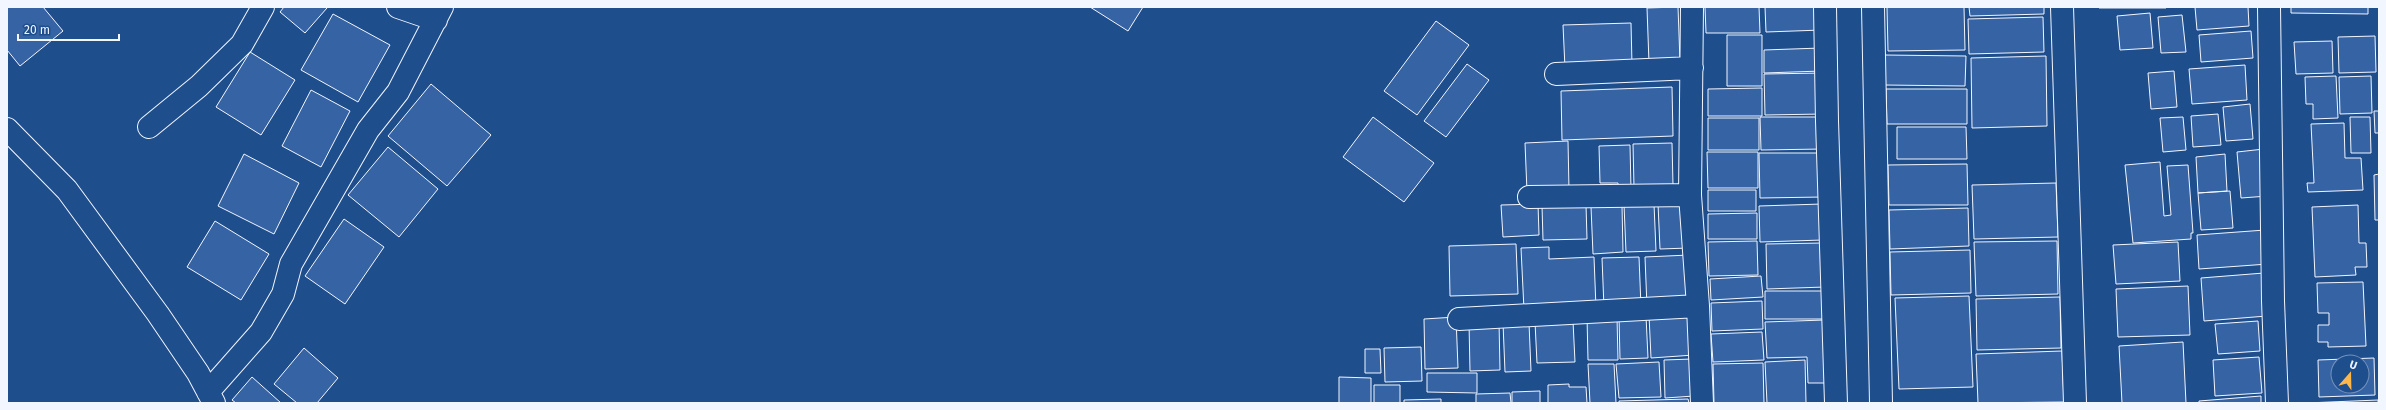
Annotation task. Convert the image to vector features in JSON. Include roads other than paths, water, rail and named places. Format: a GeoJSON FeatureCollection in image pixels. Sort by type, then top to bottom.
{"type":"FeatureCollection","features":[{"type":"Feature","properties":{"kind":"street"},"geometry":{"type":"LineString","coordinates":[[149,127],[199,86],[242,44],[263,7]]}},
{"type":"Feature","properties":{"kind":"street"},"geometry":{"type":"LineString","coordinates":[[7,129],[67,190],[158,314],[198,373],[211,398],[261,332],[283,294],[291,264],[368,130],[398,92],[439,13],[398,7]]}},
{"type":"Feature","properties":{"kind":"street"},"geometry":{"type":"LineString","coordinates":[[1692,7],[1690,195],[1698,306],[1702,403]]}},
{"type":"Feature","properties":{"kind":"street"},"geometry":{"type":"LineString","coordinates":[[1825,7],[1826,122],[1836,403]]}},
{"type":"Feature","properties":{"kind":"street"},"geometry":{"type":"LineString","coordinates":[[1873,7],[1881,403]]}},
{"type":"Feature","properties":{"kind":"street"},"geometry":{"type":"LineString","coordinates":[[2062,7],[2074,403]]}},
{"type":"Feature","properties":{"kind":"street"},"geometry":{"type":"LineString","coordinates":[[2269,7],[2273,301],[2277,403]]}},
{"type":"Feature","properties":{"kind":"street"},"geometry":{"type":"LineString","coordinates":[[1556,74],[1692,68]]}},
{"type":"Feature","properties":{"kind":"street"},"geometry":{"type":"LineString","coordinates":[[1529,197],[1690,195]]}},
{"type":"Feature","properties":{"kind":"street"},"geometry":{"type":"LineString","coordinates":[[1459,319],[1698,306]]}}]}
